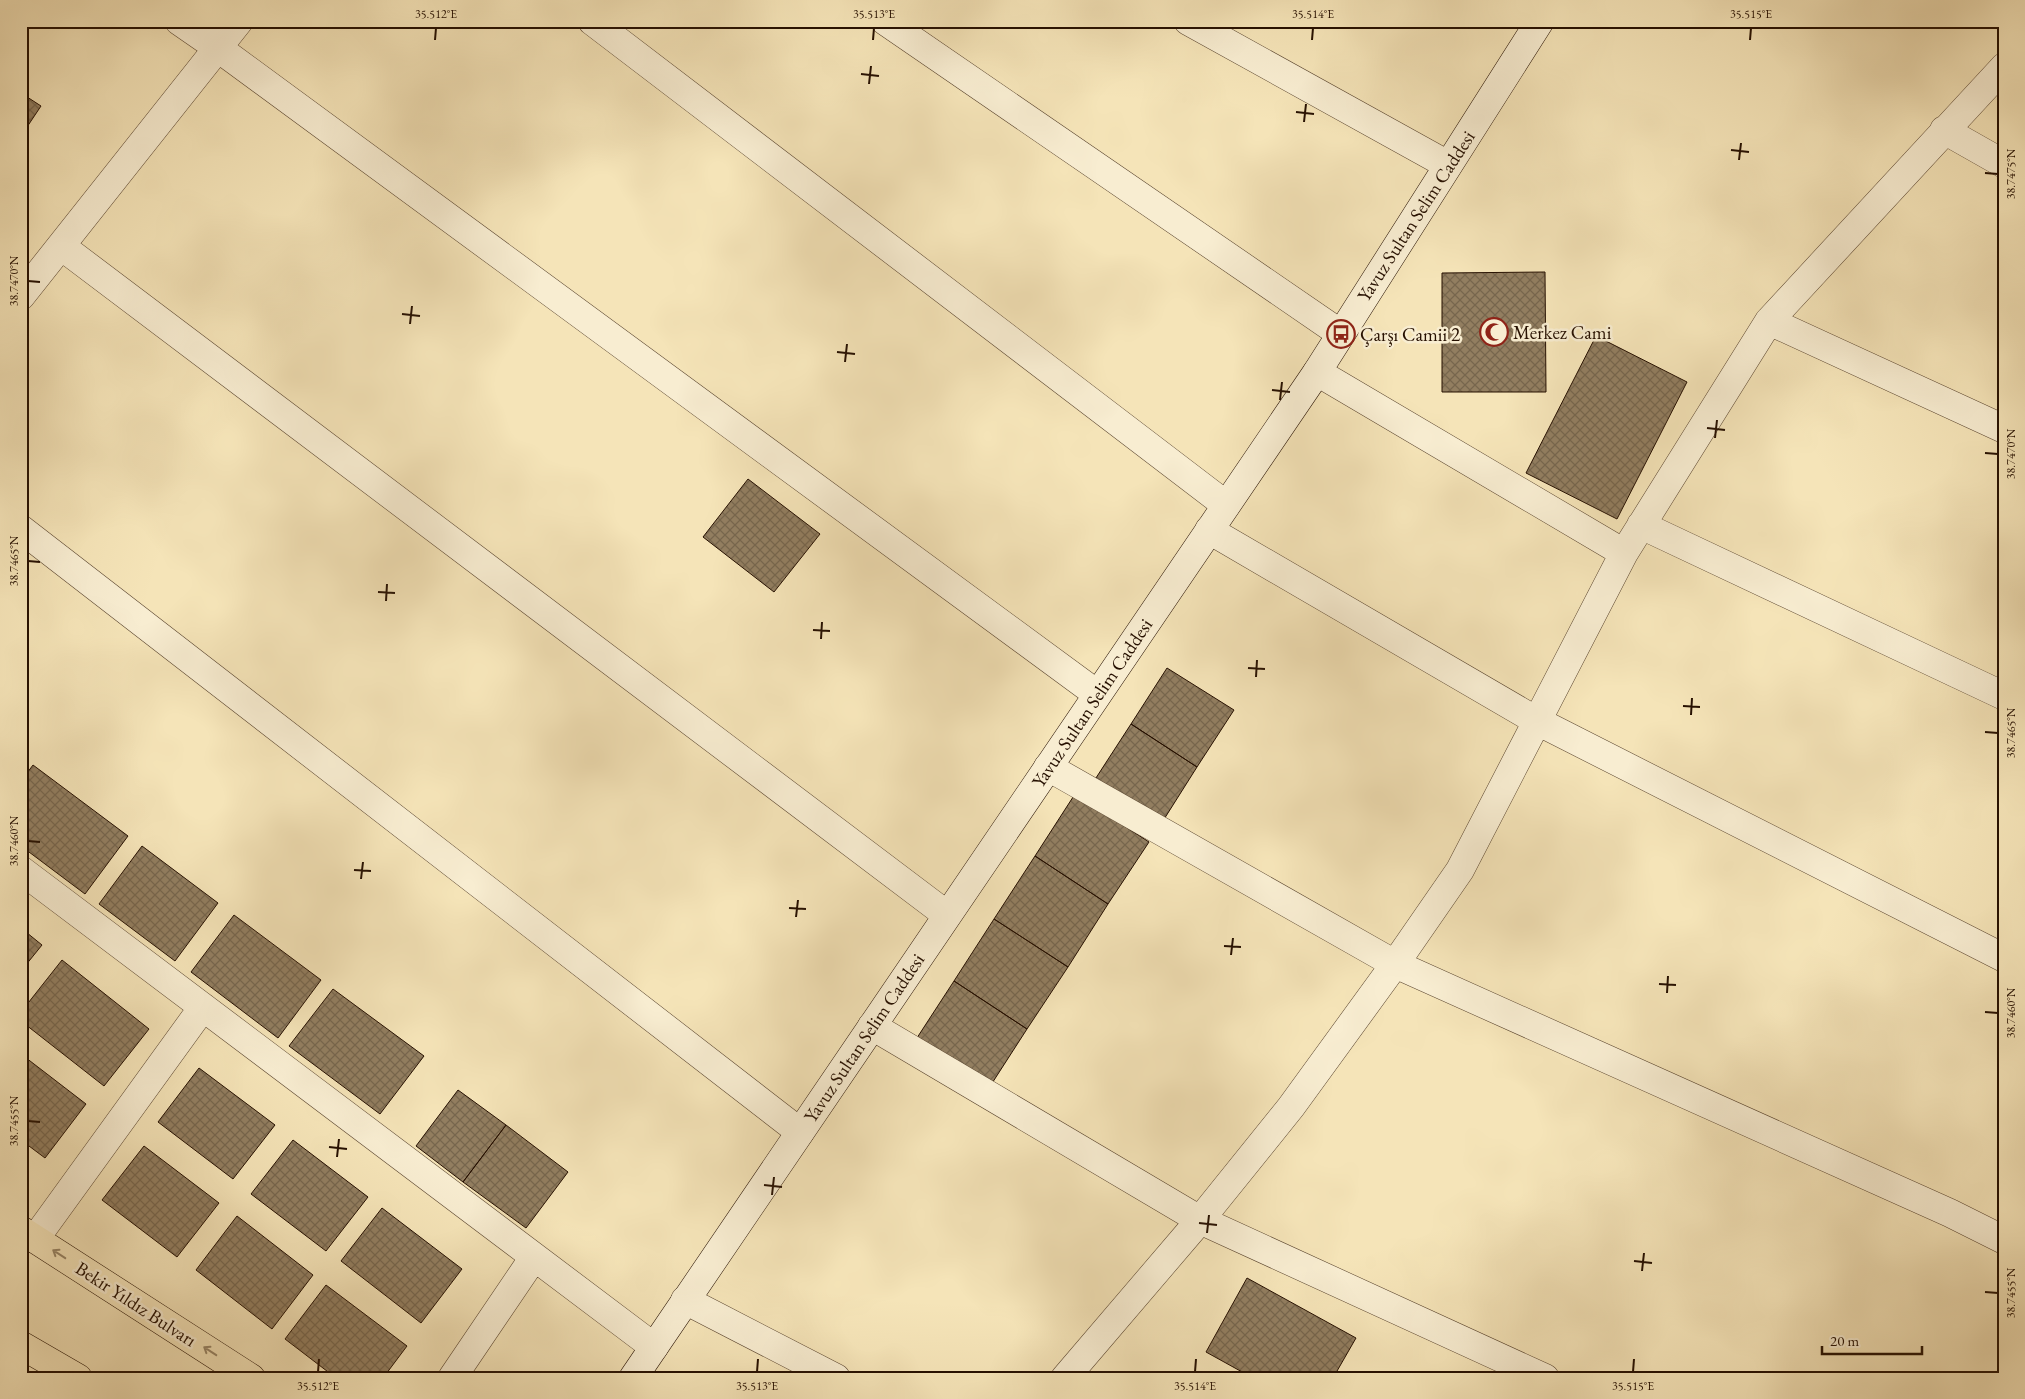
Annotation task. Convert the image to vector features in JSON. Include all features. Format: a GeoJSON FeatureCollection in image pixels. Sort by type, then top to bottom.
{"type":"FeatureCollection","features":[{"type":"Feature","properties":{"kind":"main road","name":"Bekir Yıldız Bulvarı"},"geometry":{"type":"LineString","coordinates":[[28,1234],[251,1378]]}},
{"type":"Feature","properties":{"kind":"main road"},"geometry":{"type":"LineString","coordinates":[[21,1345],[78,1378]]}},
{"type":"Feature","properties":{"kind":"street"},"geometry":{"type":"LineString","coordinates":[[179,21],[1097,694]]}},
{"type":"Feature","properties":{"kind":"street"},"geometry":{"type":"LineString","coordinates":[[21,296],[239,21]]}},
{"type":"Feature","properties":{"kind":"street"},"geometry":{"type":"LineString","coordinates":[[592,21],[1226,505]]}},
{"type":"Feature","properties":{"kind":"street"},"geometry":{"type":"LineString","coordinates":[[886,21],[1341,334]]}},
{"type":"Feature","properties":{"kind":"street"},"geometry":{"type":"LineString","coordinates":[[1188,21],[1448,166]]}},
{"type":"Feature","properties":{"kind":"street","name":"Yavuz Sultan Selim Caddesi"},"geometry":{"type":"LineString","coordinates":[[633,1378],[1317,372],[1540,21]]}},
{"type":"Feature","properties":{"kind":"street"},"geometry":{"type":"LineString","coordinates":[[1065,1378],[1200,1220],[1290,1107],[1395,964],[1460,870],[1624,552],[1769,321],[2004,67]]}},
{"type":"Feature","properties":{"kind":"street"},"geometry":{"type":"LineString","coordinates":[[1944,130],[2004,164]]}},
{"type":"Feature","properties":{"kind":"street"},"geometry":{"type":"LineString","coordinates":[[61,246],[948,915]]}},
{"type":"Feature","properties":{"kind":"street"},"geometry":{"type":"LineString","coordinates":[[1769,321],[2004,430]]}},
{"type":"Feature","properties":{"kind":"street"},"geometry":{"type":"LineString","coordinates":[[1317,372],[1624,552]]}},
{"type":"Feature","properties":{"kind":"street"},"geometry":{"type":"LineString","coordinates":[[1641,525],[2004,696]]}},
{"type":"Feature","properties":{"kind":"street"},"geometry":{"type":"LineString","coordinates":[[21,529],[800,1132]]}},
{"type":"Feature","properties":{"kind":"street"},"geometry":{"type":"LineString","coordinates":[[1209,530],[1537,721],[2004,958]]}},
{"type":"Feature","properties":{"kind":"street"},"geometry":{"type":"LineString","coordinates":[[1048,767],[1395,964],[1950,1213],[2004,1240]]}},
{"type":"Feature","properties":{"kind":"street"},"geometry":{"type":"LineString","coordinates":[[21,870],[654,1347]]}},
{"type":"Feature","properties":{"kind":"street"},"geometry":{"type":"LineString","coordinates":[[28,1234],[203,1007]]}},
{"type":"Feature","properties":{"kind":"street"},"geometry":{"type":"LineString","coordinates":[[872,1026],[1200,1220],[1545,1378]]}},
{"type":"Feature","properties":{"kind":"street"},"geometry":{"type":"LineString","coordinates":[[452,1378],[534,1257]]}},
{"type":"Feature","properties":{"kind":"street"},"geometry":{"type":"LineString","coordinates":[[685,1300],[836,1378]]}},
{"type":"Feature","properties":{"kind":"building"},"geometry":{"type":"Polygon","coordinates":[[[21,93],[41,106],[21,136],[21,93]]]}},
{"type":"Feature","properties":{"kind":"building","name":"Merkez Cami"},"geometry":{"type":"Polygon","coordinates":[[[1545,272],[1546,392],[1442,392],[1442,273],[1545,272]]]}},
{"type":"Feature","properties":{"kind":"building"},"geometry":{"type":"Polygon","coordinates":[[[1596,336],[1687,382],[1617,519],[1526,473],[1596,336]]]}},
{"type":"Feature","properties":{"kind":"building"},"geometry":{"type":"Polygon","coordinates":[[[748,479],[820,534],[774,592],[703,537],[748,479]]]}},
{"type":"Feature","properties":{"kind":"building"},"geometry":{"type":"Polygon","coordinates":[[[1167,668],[1234,710],[1197,767],[1131,724],[1167,668]]]}},
{"type":"Feature","properties":{"kind":"building"},"geometry":{"type":"Polygon","coordinates":[[[1131,724],[1197,767],[1161,824],[1094,781],[1131,724]]]}},
{"type":"Feature","properties":{"kind":"building"},"geometry":{"type":"Polygon","coordinates":[[[33,765],[128,836],[85,894],[21,846],[21,781],[33,765]]]}},
{"type":"Feature","properties":{"kind":"building"},"geometry":{"type":"Polygon","coordinates":[[[1075,794],[1149,842],[1108,904],[1035,856],[1075,794]]]}},
{"type":"Feature","properties":{"kind":"building"},"geometry":{"type":"Polygon","coordinates":[[[142,846],[218,903],[175,961],[99,904],[142,846]]]}},
{"type":"Feature","properties":{"kind":"building"},"geometry":{"type":"Polygon","coordinates":[[[1035,856],[1108,904],[1068,967],[994,919],[1035,856]]]}},
{"type":"Feature","properties":{"kind":"building"},"geometry":{"type":"Polygon","coordinates":[[[234,915],[321,980],[278,1038],[191,972],[234,915]]]}},
{"type":"Feature","properties":{"kind":"building"},"geometry":{"type":"Polygon","coordinates":[[[994,919],[1068,967],[1027,1029],[954,981],[994,919]]]}},
{"type":"Feature","properties":{"kind":"building"},"geometry":{"type":"Polygon","coordinates":[[[21,928],[42,945],[21,971],[21,928]]]}},
{"type":"Feature","properties":{"kind":"building"},"geometry":{"type":"Polygon","coordinates":[[[62,960],[149,1029],[104,1086],[21,1021],[21,1012],[62,960]]]}},
{"type":"Feature","properties":{"kind":"building"},"geometry":{"type":"Polygon","coordinates":[[[954,981],[1027,1029],[987,1091],[913,1044],[954,981]]]}},
{"type":"Feature","properties":{"kind":"building"},"geometry":{"type":"Polygon","coordinates":[[[333,989],[424,1056],[380,1114],[289,1046],[333,989]]]}},
{"type":"Feature","properties":{"kind":"building"},"geometry":{"type":"Polygon","coordinates":[[[21,1054],[86,1104],[45,1158],[21,1140],[21,1054]]]}},
{"type":"Feature","properties":{"kind":"building"},"geometry":{"type":"Polygon","coordinates":[[[199,1068],[275,1125],[233,1179],[158,1122],[199,1068]]]}},
{"type":"Feature","properties":{"kind":"building"},"geometry":{"type":"Polygon","coordinates":[[[458,1090],[506,1125],[463,1182],[416,1146],[458,1090]]]}},
{"type":"Feature","properties":{"kind":"building"},"geometry":{"type":"Polygon","coordinates":[[[506,1125],[568,1172],[526,1228],[463,1182],[506,1125]]]}},
{"type":"Feature","properties":{"kind":"building"},"geometry":{"type":"Polygon","coordinates":[[[293,1140],[368,1197],[326,1251],[251,1194],[293,1140]]]}},
{"type":"Feature","properties":{"kind":"building"},"geometry":{"type":"Polygon","coordinates":[[[144,1146],[219,1203],[177,1257],[102,1200],[144,1146]]]}},
{"type":"Feature","properties":{"kind":"building"},"geometry":{"type":"Polygon","coordinates":[[[382,1208],[462,1269],[421,1323],[341,1261],[382,1208]]]}},
{"type":"Feature","properties":{"kind":"building"},"geometry":{"type":"Polygon","coordinates":[[[237,1216],[313,1275],[272,1329],[196,1270],[237,1216]]]}},
{"type":"Feature","properties":{"kind":"building"},"geometry":{"type":"Polygon","coordinates":[[[1247,1278],[1356,1338],[1333,1378],[1253,1378],[1206,1352],[1247,1278]]]}},
{"type":"Feature","properties":{"kind":"building"},"geometry":{"type":"Polygon","coordinates":[[[326,1285],[407,1346],[383,1378],[336,1378],[285,1339],[326,1285]]]}},
{"type":"Feature","properties":{"kind":"place","name":"Merkez Cami"},"geometry":{"type":"Point","coordinates":[1494,332]}},
{"type":"Feature","properties":{"kind":"place","name":"Çarşı Camii 2"},"geometry":{"type":"Point","coordinates":[1341,334]}}]}
